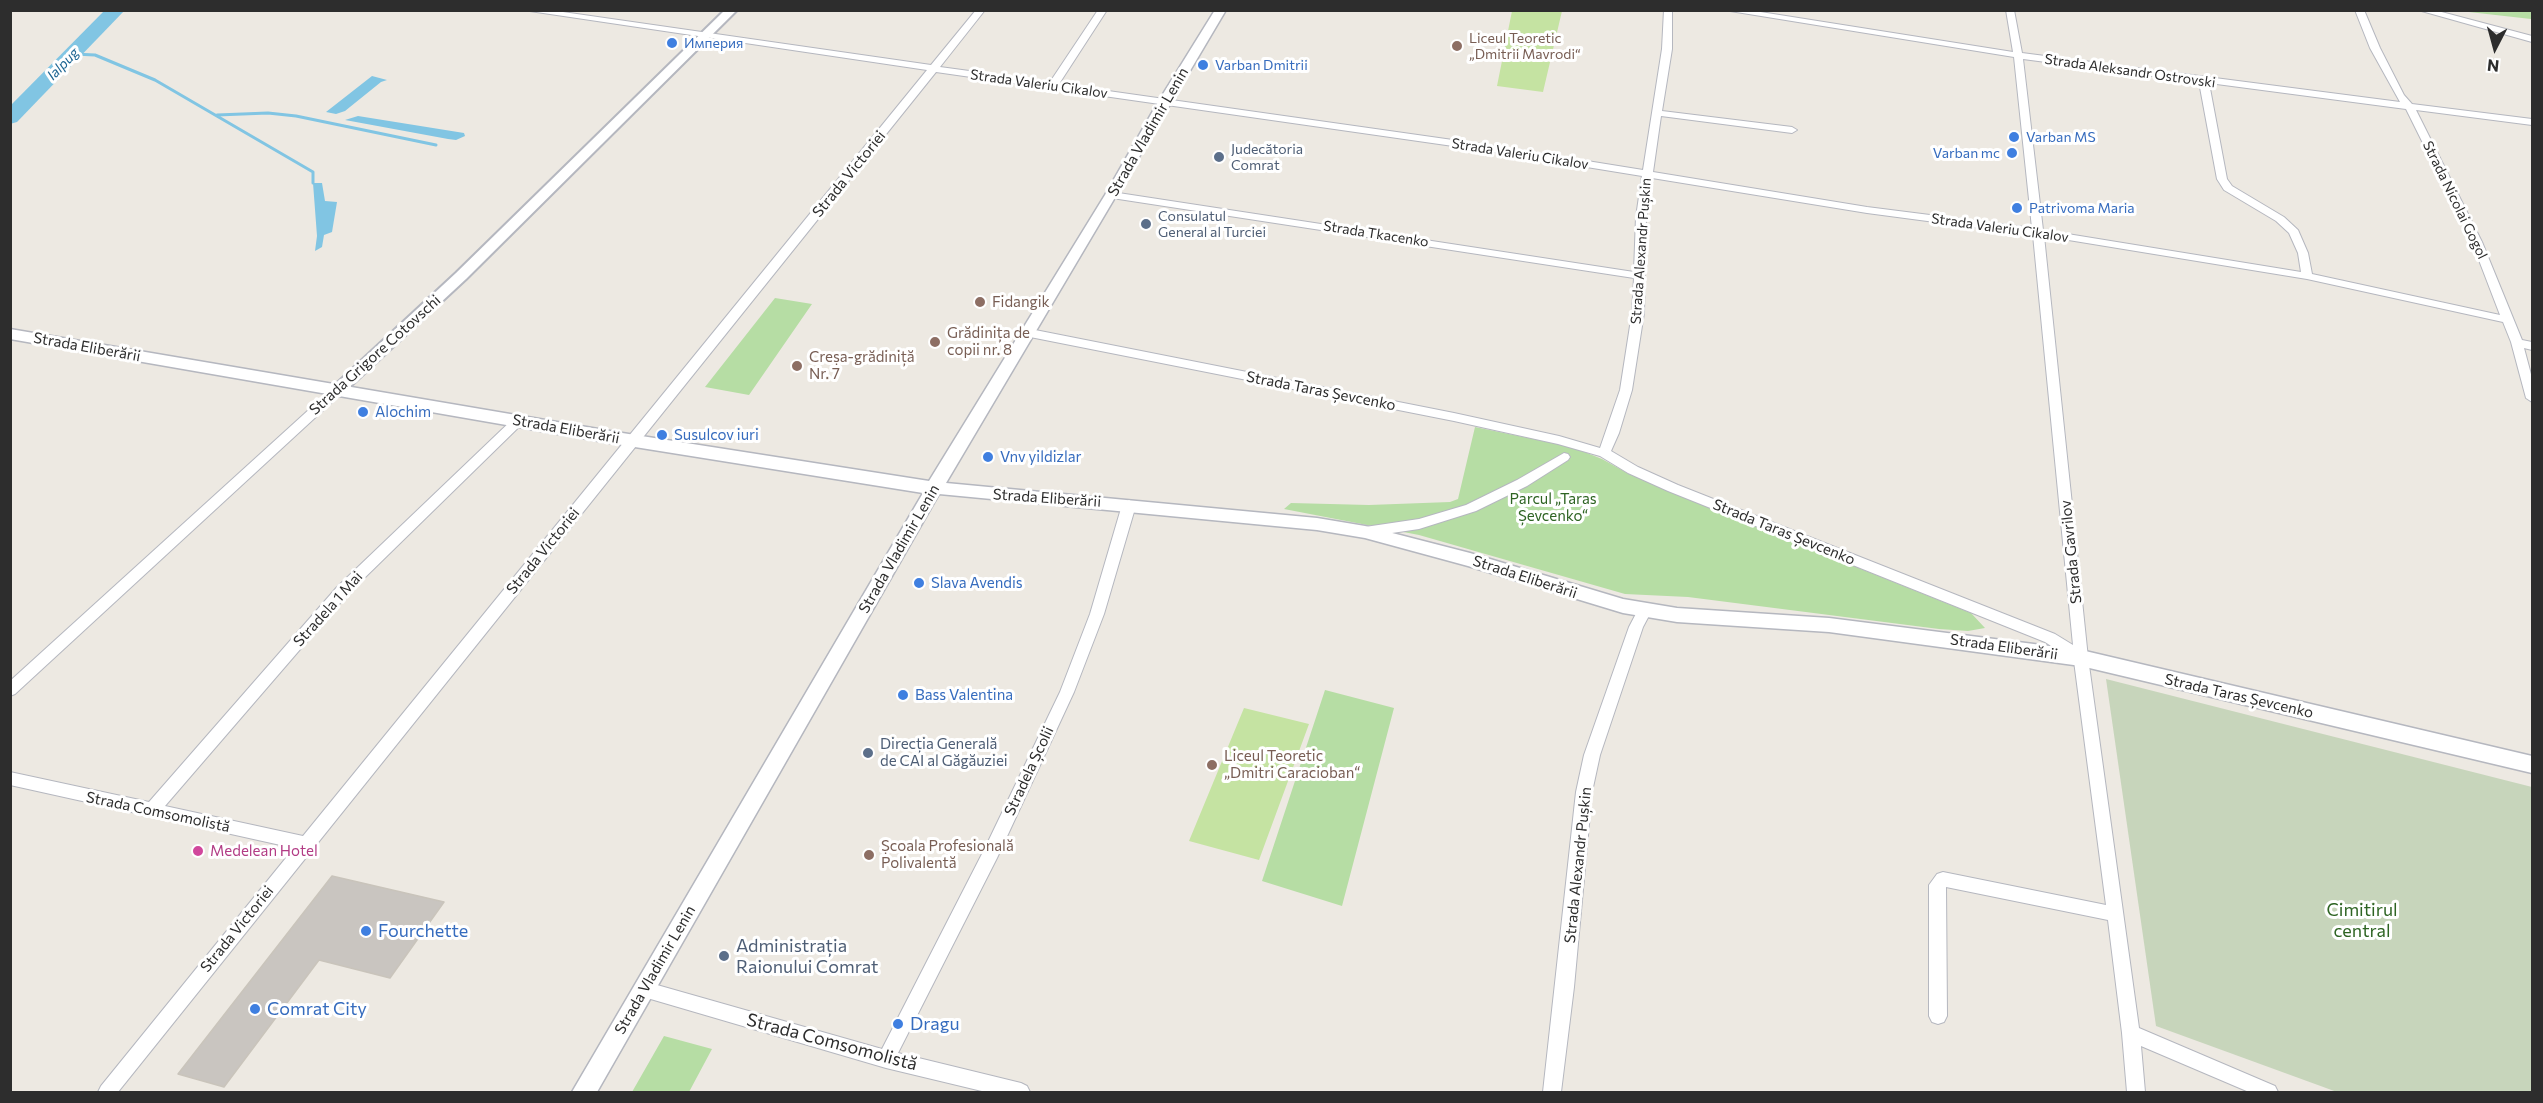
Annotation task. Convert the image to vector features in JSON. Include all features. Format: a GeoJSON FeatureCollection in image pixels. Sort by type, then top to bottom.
{"type":"FeatureCollection","features":[{"type":"Feature","properties":{"kind":"main road","name":"Strada Vladimir Lenin"},"geometry":{"type":"LineString","coordinates":[[584,1092],[1026,332],[1112,195],[1164,102],[1221,10]]}},
{"type":"Feature","properties":{"kind":"main road","name":"Strada Eliberării"},"geometry":{"type":"LineString","coordinates":[[10,334],[633,441],[934,489],[1128,505],[1317,524],[1365,532],[1460,557],[1600,601],[1645,610],[1677,615],[1829,625],[2081,658]]}},
{"type":"Feature","properties":{"kind":"main road","name":"Strada Taras Șevcenko"},"geometry":{"type":"LineString","coordinates":[[2081,658],[2532,765]]}},
{"type":"Feature","properties":{"kind":"street","name":"Strada Valeriu Cikalov"},"geometry":{"type":"LineString","coordinates":[[527,10],[1488,148],[1867,210],[2038,232],[2307,276],[2509,320]]}},
{"type":"Feature","properties":{"kind":"street","name":"Strada Grigore Cotovschi"},"geometry":{"type":"LineString","coordinates":[[10,690],[461,276],[732,10]]}},
{"type":"Feature","properties":{"kind":"street","name":"Strada Victoriei"},"geometry":{"type":"LineString","coordinates":[[107,1092],[981,10]]}},
{"type":"Feature","properties":{"kind":"street"},"geometry":{"type":"LineString","coordinates":[[1052,87],[1103,10]]}},
{"type":"Feature","properties":{"kind":"street","name":"Strada Alexandr Pușkin"},"geometry":{"type":"LineString","coordinates":[[1604,453],[1613,433],[1626,390],[1638,313],[1641,217],[1666,49],[1668,10]]}},
{"type":"Feature","properties":{"kind":"street","name":"Strada Aleksandr Ostrovski"},"geometry":{"type":"LineString","coordinates":[[1728,10],[2204,81],[2532,122]]}},
{"type":"Feature","properties":{"kind":"street","name":"Strada Gavrilov"},"geometry":{"type":"LineString","coordinates":[[2010,10],[2018,55],[2038,232],[2081,658],[2131,1033],[2136,1092]]}},
{"type":"Feature","properties":{"kind":"street","name":"Strada Nicolai Gogol"},"geometry":{"type":"LineString","coordinates":[[2359,10],[2400,96],[2410,107],[2477,242],[2517,342],[2532,398]]}},
{"type":"Feature","properties":{"kind":"street"},"geometry":{"type":"LineString","coordinates":[[2422,10],[2532,39]]}},
{"type":"Feature","properties":{"kind":"street"},"geometry":{"type":"LineString","coordinates":[[2204,81],[2222,179],[2228,188],[2280,219],[2294,232],[2303,253],[2307,276]]}},
{"type":"Feature","properties":{"kind":"street"},"geometry":{"type":"LineString","coordinates":[[1657,113],[1792,130]]}},
{"type":"Feature","properties":{"kind":"street","name":"Strada Tkacenko"},"geometry":{"type":"LineString","coordinates":[[1112,195],[1639,276]]}},
{"type":"Feature","properties":{"kind":"street","name":"Strada Taras Șevcenko"},"geometry":{"type":"LineString","coordinates":[[1026,332],[1454,417],[1559,440],[1604,453],[1633,470],[1673,488],[2050,638],[2081,658]]}},
{"type":"Feature","properties":{"kind":"street"},"geometry":{"type":"LineString","coordinates":[[2517,342],[2532,346]]}},
{"type":"Feature","properties":{"kind":"street","name":"Stradela 1 Mai"},"geometry":{"type":"LineString","coordinates":[[151,811],[342,591],[519,420]]}},
{"type":"Feature","properties":{"kind":"street"},"geometry":{"type":"LineString","coordinates":[[1365,532],[1419,524],[1471,508],[1522,483],[1564,457]]}},
{"type":"Feature","properties":{"kind":"street","name":"Stradela Școlii"},"geometry":{"type":"LineString","coordinates":[[886,1059],[991,853],[1067,692],[1097,614],[1128,505]]}},
{"type":"Feature","properties":{"kind":"street","name":"Strada Alexandr Pușkin"},"geometry":{"type":"LineString","coordinates":[[1552,1092],[1584,792],[1592,755],[1636,627],[1645,610]]}},
{"type":"Feature","properties":{"kind":"street","name":"Strada Comsomolistă"},"geometry":{"type":"LineString","coordinates":[[10,778],[306,844]]}},
{"type":"Feature","properties":{"kind":"street"},"geometry":{"type":"LineString","coordinates":[[1938,1017],[1936,885],[1943,879],[2115,914]]}},
{"type":"Feature","properties":{"kind":"street","name":"Strada Comsomolistă"},"geometry":{"type":"LineString","coordinates":[[643,989],[886,1059],[1021,1092]]}},
{"type":"Feature","properties":{"kind":"street"},"geometry":{"type":"LineString","coordinates":[[2131,1033],[2270,1092]]}},
{"type":"Feature","properties":{"kind":"green space"},"geometry":{"type":"Polygon","coordinates":[[[1512,11],[1562,11],[1543,92],[1497,86],[1512,11]]]}},
{"type":"Feature","properties":{"kind":"green space"},"geometry":{"type":"Polygon","coordinates":[[[2460,11],[2532,11],[2532,20],[2531,19],[2460,11]]]}},
{"type":"Feature","properties":{"kind":"green space"},"geometry":{"type":"Polygon","coordinates":[[[775,298],[812,304],[749,395],[705,387],[775,298]]]}},
{"type":"Feature","properties":{"kind":"green space","name":"Parcul „Taras Șevcenko“"},"geometry":{"type":"Polygon","coordinates":[[[1475,427],[1572,447],[1602,459],[1629,474],[1734,518],[1971,613],[1985,628],[1968,631],[1939,629],[1688,597],[1625,594],[1419,535],[1284,509],[1291,503],[1369,505],[1450,502],[1458,499],[1475,427]]]}},
{"type":"Feature","properties":{"kind":"green space","name":"Cimitirul central"},"geometry":{"type":"Polygon","coordinates":[[[2106,679],[2532,787],[2532,1092],[2337,1092],[2156,1026],[2106,679]]]}},
{"type":"Feature","properties":{"kind":"green space"},"geometry":{"type":"Polygon","coordinates":[[[1325,690],[1394,708],[1342,906],[1262,881],[1325,690]]]}},
{"type":"Feature","properties":{"kind":"green space"},"geometry":{"type":"Polygon","coordinates":[[[1244,708],[1309,724],[1259,860],[1189,841],[1244,708]]]}},
{"type":"Feature","properties":{"kind":"green space"},"geometry":{"type":"Polygon","coordinates":[[[664,1036],[712,1049],[689,1092],[632,1092],[664,1036]]]}},
{"type":"Feature","properties":{"kind":"water"},"geometry":{"type":"Polygon","coordinates":[[[372,76],[387,80],[381,82],[345,111],[336,114],[326,112],[372,76]]]}},
{"type":"Feature","properties":{"kind":"water"},"geometry":{"type":"Polygon","coordinates":[[[358,116],[464,133],[465,136],[456,140],[448,139],[345,120],[358,116]]]}},
{"type":"Feature","properties":{"kind":"water"},"geometry":{"type":"Polygon","coordinates":[[[313,183],[322,183],[325,201],[337,202],[332,232],[324,235],[322,247],[315,251],[317,236],[313,183]]]}},
{"type":"Feature","properties":{"kind":"building","name":"Comrat City"},"geometry":{"type":"Polygon","coordinates":[[[332,876],[444,902],[390,978],[319,960],[224,1087],[178,1074],[332,876]]]}},
{"type":"Feature","properties":{"kind":"waterway","name":"Ialpug"},"geometry":{"type":"LineString","coordinates":[[10,118],[116,10]]}},
{"type":"Feature","properties":{"kind":"waterway"},"geometry":{"type":"LineString","coordinates":[[74,54],[95,55],[155,80],[313,172],[313,183]]}},
{"type":"Feature","properties":{"kind":"waterway"},"geometry":{"type":"LineString","coordinates":[[217,115],[268,113],[296,116],[436,145]]}},
{"type":"Feature","properties":{"kind":"place","name":"Империя"},"geometry":{"type":"Point","coordinates":[672,43]}},
{"type":"Feature","properties":{"kind":"place","name":"Liceul Teoretic „Dmitrii Mavrodi“"},"geometry":{"type":"Point","coordinates":[1457,46]}},
{"type":"Feature","properties":{"kind":"place","name":"Varban Dmitrii"},"geometry":{"type":"Point","coordinates":[1203,65]}},
{"type":"Feature","properties":{"kind":"place","name":"Varban MS"},"geometry":{"type":"Point","coordinates":[2014,137]}},
{"type":"Feature","properties":{"kind":"place","name":"Varban mc"},"geometry":{"type":"Point","coordinates":[2012,153]}},
{"type":"Feature","properties":{"kind":"place","name":"Judecătoria Comrat"},"geometry":{"type":"Point","coordinates":[1219,157]}},
{"type":"Feature","properties":{"kind":"place","name":"Patrivoma Maria"},"geometry":{"type":"Point","coordinates":[2017,208]}},
{"type":"Feature","properties":{"kind":"place","name":"Consulatul General al Turciei"},"geometry":{"type":"Point","coordinates":[1146,224]}},
{"type":"Feature","properties":{"kind":"place","name":"Fidangik"},"geometry":{"type":"Point","coordinates":[980,302]}},
{"type":"Feature","properties":{"kind":"place","name":"Grădinița de copii nr. 8"},"geometry":{"type":"Point","coordinates":[935,342]}},
{"type":"Feature","properties":{"kind":"place","name":"Creșa-grădiniță Nr. 7"},"geometry":{"type":"Point","coordinates":[797,366]}},
{"type":"Feature","properties":{"kind":"place","name":"Alochim"},"geometry":{"type":"Point","coordinates":[363,412]}},
{"type":"Feature","properties":{"kind":"place","name":"Susulcov iuri"},"geometry":{"type":"Point","coordinates":[662,435]}},
{"type":"Feature","properties":{"kind":"place","name":"Vnv yildizlar"},"geometry":{"type":"Point","coordinates":[988,457]}},
{"type":"Feature","properties":{"kind":"place","name":"Slava Avendis"},"geometry":{"type":"Point","coordinates":[919,583]}},
{"type":"Feature","properties":{"kind":"place","name":"Bass Valentina"},"geometry":{"type":"Point","coordinates":[903,695]}},
{"type":"Feature","properties":{"kind":"place","name":"Direcția Generală de CAI al Găgăuziei"},"geometry":{"type":"Point","coordinates":[868,753]}},
{"type":"Feature","properties":{"kind":"place","name":"Liceul Teoretic „Dmitri Caracioban“"},"geometry":{"type":"Point","coordinates":[1212,765]}},
{"type":"Feature","properties":{"kind":"place","name":"Medelean Hotel"},"geometry":{"type":"Point","coordinates":[198,851]}},
{"type":"Feature","properties":{"kind":"place","name":"Școala Profesională Polivalentă"},"geometry":{"type":"Point","coordinates":[869,855]}},
{"type":"Feature","properties":{"kind":"place","name":"Fourchette"},"geometry":{"type":"Point","coordinates":[366,931]}},
{"type":"Feature","properties":{"kind":"place","name":"Administrația Raionului Comrat"},"geometry":{"type":"Point","coordinates":[724,956]}},
{"type":"Feature","properties":{"kind":"place","name":"Comrat City"},"geometry":{"type":"Point","coordinates":[255,1009]}},
{"type":"Feature","properties":{"kind":"place","name":"Dragu"},"geometry":{"type":"Point","coordinates":[898,1024]}}]}
